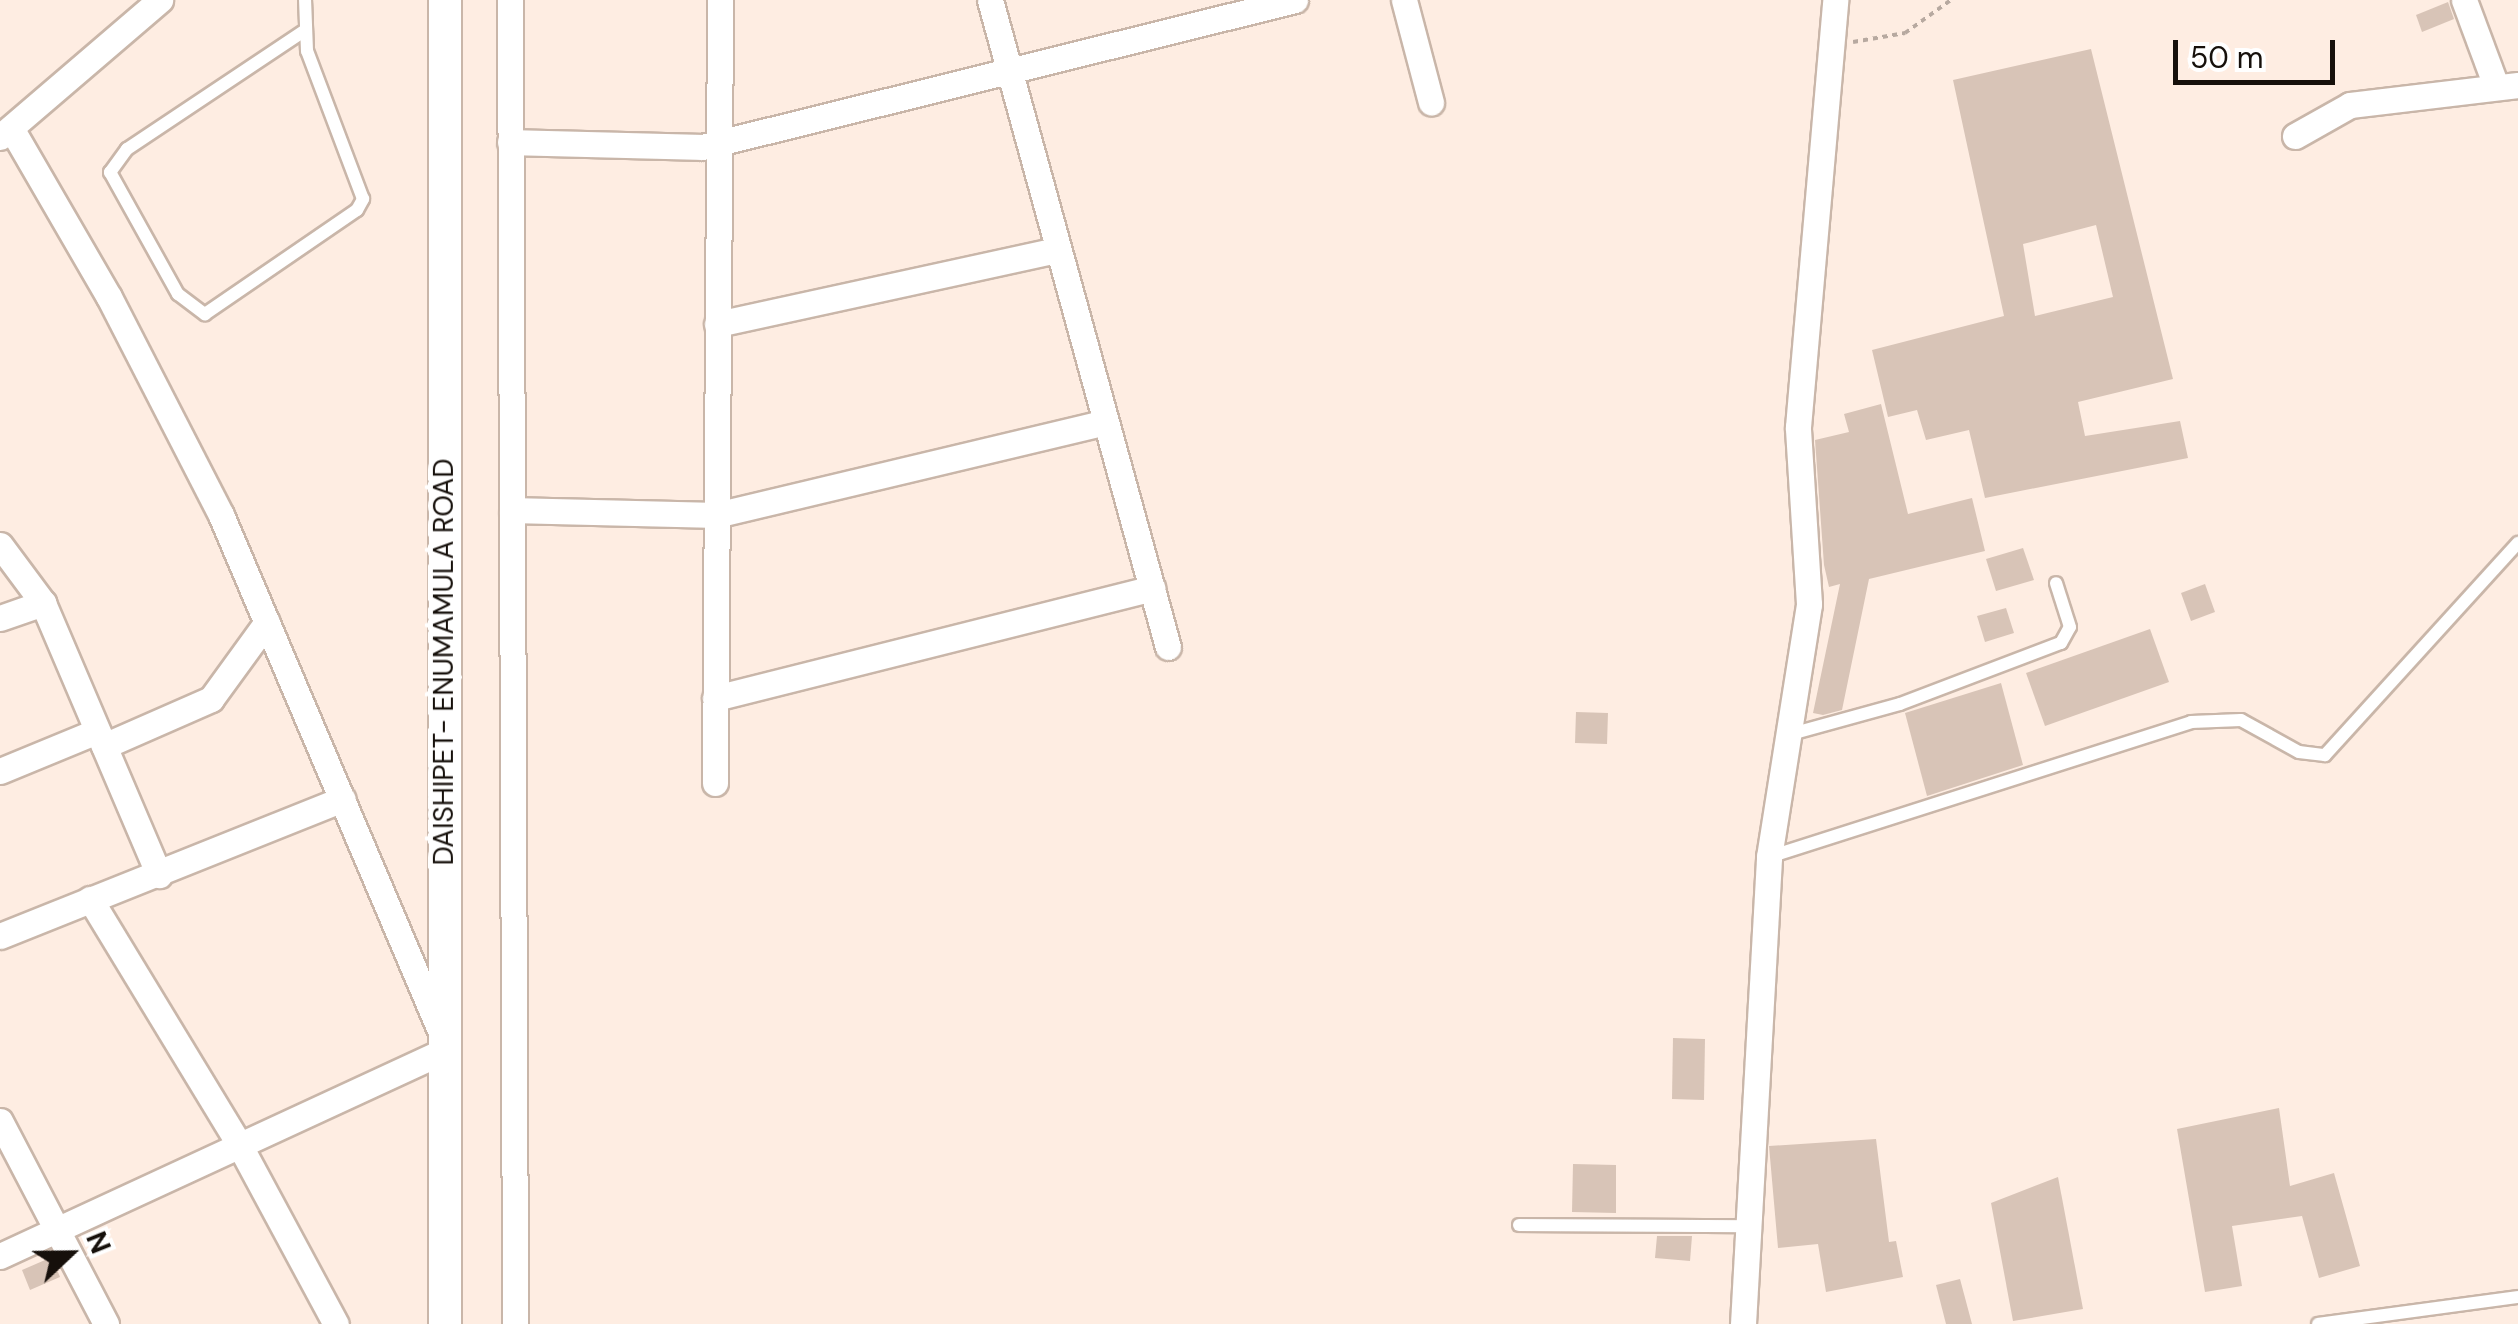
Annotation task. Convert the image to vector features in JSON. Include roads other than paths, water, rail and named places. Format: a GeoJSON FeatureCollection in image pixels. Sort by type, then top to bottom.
{"type":"FeatureCollection","features":[{"type":"Feature","properties":{"kind":"street"},"geometry":{"type":"LineString","coordinates":[[0,1256],[240,1146],[444,1045],[221,515],[109,298],[5,133],[160,0]]}},
{"type":"Feature","properties":{"kind":"street","name":"DAISHIPET- ENUMAMULA ROAD"},"geometry":{"type":"LineString","coordinates":[[445,0],[445,1324]]}},
{"type":"Feature","properties":{"kind":"street"},"geometry":{"type":"LineString","coordinates":[[510,0],[515,1324]]}},
{"type":"Feature","properties":{"kind":"street"},"geometry":{"type":"LineString","coordinates":[[715,783],[720,0]]}},
{"type":"Feature","properties":{"kind":"street"},"geometry":{"type":"LineString","coordinates":[[990,0],[1168,646]]}},
{"type":"Feature","properties":{"kind":"street"},"geometry":{"type":"LineString","coordinates":[[510,142],[666,149],[719,143],[1295,0]]}},
{"type":"Feature","properties":{"kind":"street"},"geometry":{"type":"LineString","coordinates":[[1404,0],[1431,102]]}},
{"type":"Feature","properties":{"kind":"street"},"geometry":{"type":"LineString","coordinates":[[1742,1324],[1769,857],[1791,734],[1810,578],[1798,428],[1835,0]]}},
{"type":"Feature","properties":{"kind":"street"},"geometry":{"type":"LineString","coordinates":[[2295,136],[2350,105],[2507,85],[2464,0]]}},
{"type":"Feature","properties":{"kind":"street"},"geometry":{"type":"LineString","coordinates":[[717,324],[1057,250]]}},
{"type":"Feature","properties":{"kind":"street"},"geometry":{"type":"LineString","coordinates":[[512,510],[716,515],[1106,422]]}},
{"type":"Feature","properties":{"kind":"street"},"geometry":{"type":"LineString","coordinates":[[0,545],[43,603],[159,875]]}},
{"type":"Feature","properties":{"kind":"street"},"geometry":{"type":"LineString","coordinates":[[715,698],[1152,588]]}},
{"type":"Feature","properties":{"kind":"street"},"geometry":{"type":"LineString","coordinates":[[0,618],[43,603]]}},
{"type":"Feature","properties":{"kind":"street"},"geometry":{"type":"LineString","coordinates":[[0,771],[210,698],[267,622]]}},
{"type":"Feature","properties":{"kind":"street"},"geometry":{"type":"LineString","coordinates":[[0,936],[343,799]]}},
{"type":"Feature","properties":{"kind":"street"},"geometry":{"type":"LineString","coordinates":[[90,899],[240,1146],[336,1324]]}},
{"type":"Feature","properties":{"kind":"street"},"geometry":{"type":"LineString","coordinates":[[0,1120],[106,1324]]}},
{"type":"Feature","properties":{"kind":"lane"},"geometry":{"type":"LineString","coordinates":[[304,31],[127,149],[110,172],[178,294],[204,314],[357,210],[362,199],[304,31],[305,0]]}},
{"type":"Feature","properties":{"kind":"lane"},"geometry":{"type":"LineString","coordinates":[[1769,857],[2191,722],[2241,720],[2299,752],[2326,755],[2518,543]]}},
{"type":"Feature","properties":{"kind":"lane"},"geometry":{"type":"LineString","coordinates":[[1791,734],[1900,704],[2061,642],[2070,627],[2056,583]]}},
{"type":"Feature","properties":{"kind":"lane"},"geometry":{"type":"LineString","coordinates":[[1520,1225],[1746,1226]]}},
{"type":"Feature","properties":{"kind":"lane"},"geometry":{"type":"LineString","coordinates":[[2318,1324],[2518,1297]]}}]}
